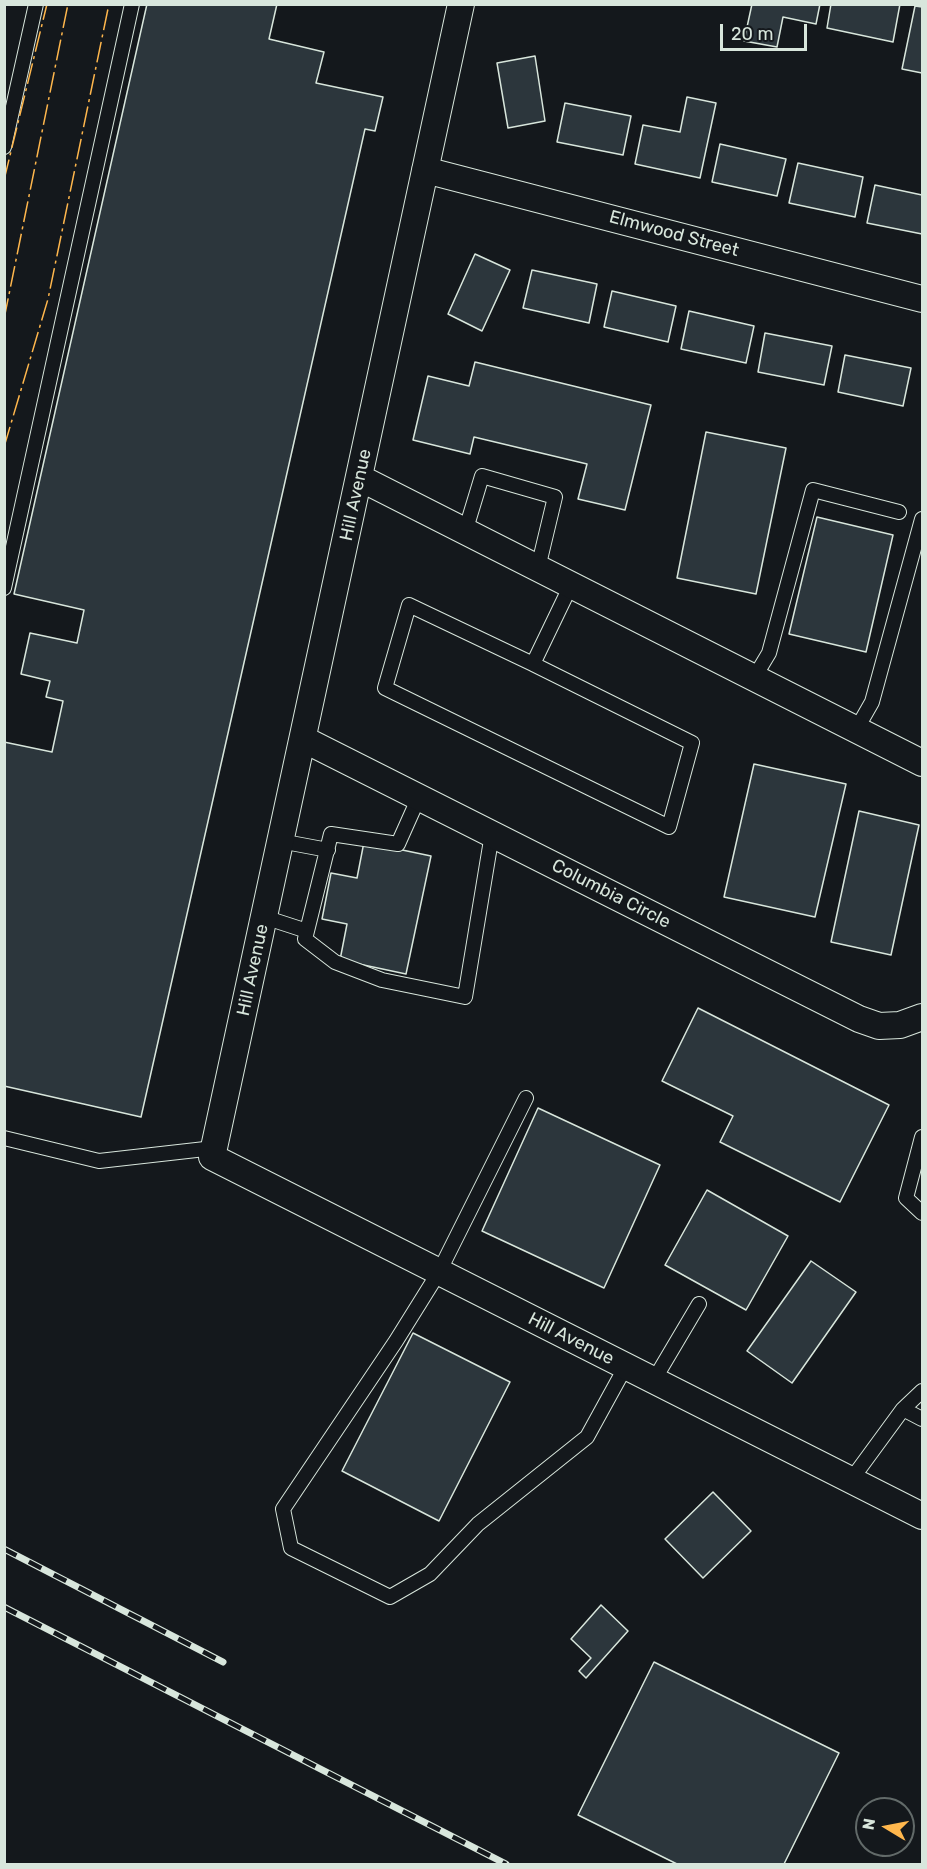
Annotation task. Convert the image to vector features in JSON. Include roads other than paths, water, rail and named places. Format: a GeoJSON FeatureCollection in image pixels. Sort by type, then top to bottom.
{"type":"FeatureCollection","features":[{"type":"Feature","properties":{"kind":"street","name":"Hill Avenue"},"geometry":{"type":"LineString","coordinates":[[460,4],[360,478],[212,1157],[922,1516]]}},
{"type":"Feature","properties":{"kind":"street","name":"Elmwood Street"},"geometry":{"type":"LineString","coordinates":[[425,170],[922,299]]}},
{"type":"Feature","properties":{"kind":"street"},"geometry":{"type":"LineString","coordinates":[[360,478],[922,763]]}},
{"type":"Feature","properties":{"kind":"street","name":"Columbia Circle"},"geometry":{"type":"LineString","coordinates":[[303,738],[859,1020],[879,1026],[900,1025],[922,1017]]}},
{"type":"Feature","properties":{"kind":"lane"},"geometry":{"type":"LineString","coordinates":[[4,147],[36,4]]}},
{"type":"Feature","properties":{"kind":"lane"},"geometry":{"type":"LineString","coordinates":[[4,588],[132,4]]}},
{"type":"Feature","properties":{"kind":"lane"},"geometry":{"type":"LineString","coordinates":[[465,532],[482,476],[555,497],[538,568]]}},
{"type":"Feature","properties":{"kind":"lane"},"geometry":{"type":"LineString","coordinates":[[754,678],[769,653],[813,490],[899,512]]}},
{"type":"Feature","properties":{"kind":"lane"},"geometry":{"type":"LineString","coordinates":[[856,730],[872,702],[922,519]]}},
{"type":"Feature","properties":{"kind":"lane"},"geometry":{"type":"LineString","coordinates":[[533,664],[571,585]]}},
{"type":"Feature","properties":{"kind":"lane"},"geometry":{"type":"LineString","coordinates":[[409,606],[533,664],[692,743],[669,827],[386,688],[409,606]]}},
{"type":"Feature","properties":{"kind":"lane"},"geometry":{"type":"LineString","coordinates":[[419,797],[398,844],[331,834],[305,939],[335,962],[382,980],[465,997],[492,834]]}},
{"type":"Feature","properties":{"kind":"lane"},"geometry":{"type":"LineString","coordinates":[[280,841],[327,850]]}},
{"type":"Feature","properties":{"kind":"lane"},"geometry":{"type":"LineString","coordinates":[[264,917],[307,931]]}},
{"type":"Feature","properties":{"kind":"lane"},"geometry":{"type":"LineString","coordinates":[[526,1098],[439,1272],[396,1341],[283,1509],[291,1548],[390,1598],[430,1574],[478,1524],[587,1437],[626,1366]]}},
{"type":"Feature","properties":{"kind":"lane"},"geometry":{"type":"LineString","coordinates":[[922,1137],[906,1198],[922,1213]]}},
{"type":"Feature","properties":{"kind":"lane"},"geometry":{"type":"LineString","coordinates":[[4,1138],[99,1161],[214,1148]]}},
{"type":"Feature","properties":{"kind":"lane"},"geometry":{"type":"LineString","coordinates":[[654,1380],[699,1304]]}},
{"type":"Feature","properties":{"kind":"lane"},"geometry":{"type":"LineString","coordinates":[[851,1480],[903,1409],[922,1391]]}},
{"type":"Feature","properties":{"kind":"lane"},"geometry":{"type":"LineString","coordinates":[[903,1409],[922,1419]]}},
{"type":"Feature","properties":{"kind":"railway"},"geometry":{"type":"LineString","coordinates":[[4,1549],[223,1662]]}},
{"type":"Feature","properties":{"kind":"railway"},"geometry":{"type":"LineString","coordinates":[[4,1607],[506,1864]]}}]}
